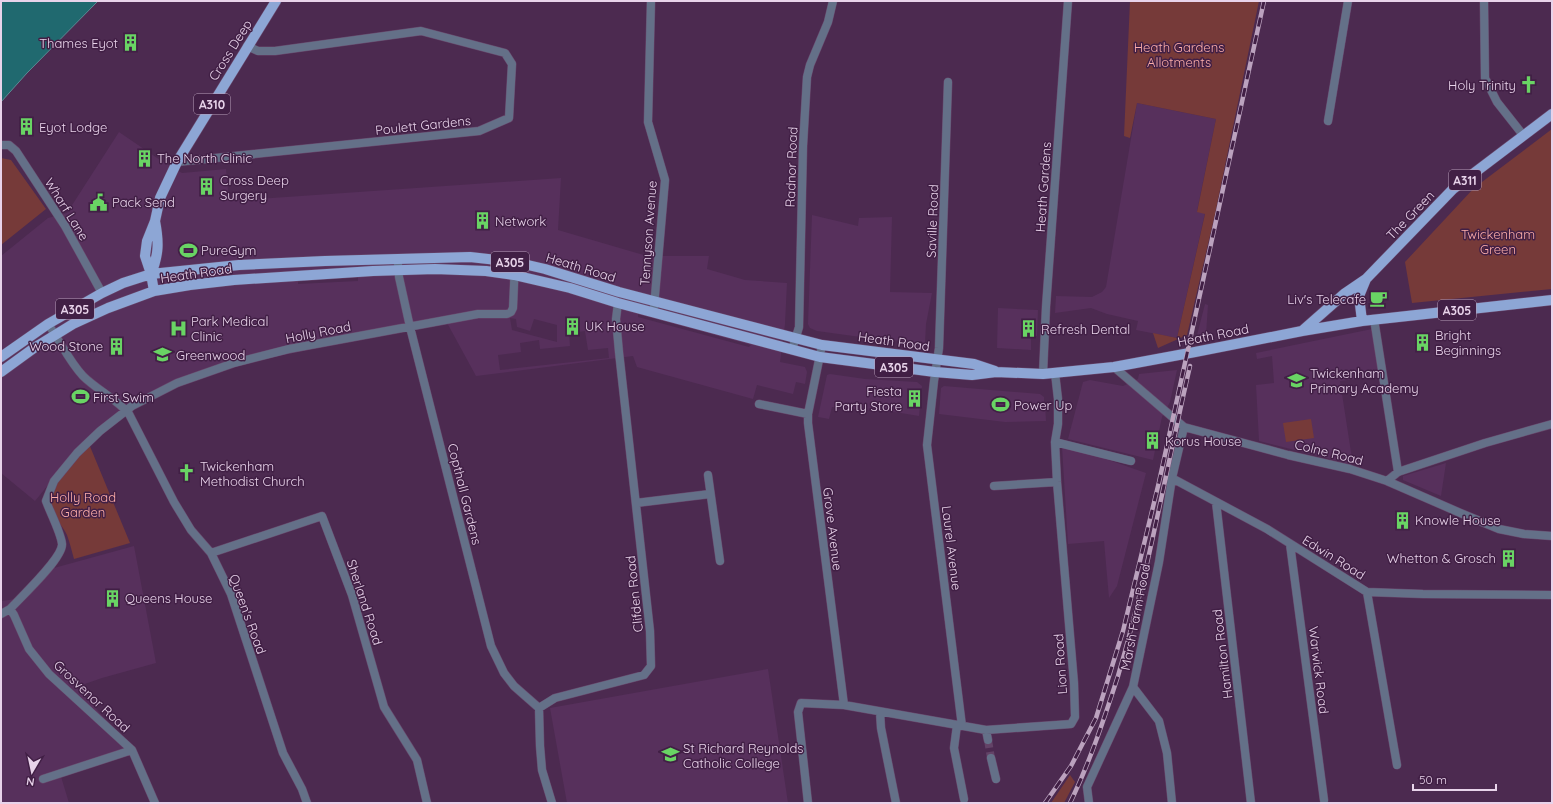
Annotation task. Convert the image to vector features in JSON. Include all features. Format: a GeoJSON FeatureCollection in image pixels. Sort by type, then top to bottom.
{"type":"FeatureCollection","features":[{"type":"Feature","properties":{"kind":"main road","name":"Cross Deep"},"geometry":{"type":"LineString","coordinates":[[154,292],[151,274],[158,255],[159,244],[155,221],[160,198],[177,162],[276,1]]}},
{"type":"Feature","properties":{"kind":"main road","name":"The Green"},"geometry":{"type":"LineString","coordinates":[[1302,331],[1344,294],[1366,279],[1453,189],[1552,114]]}},
{"type":"Feature","properties":{"kind":"main road","name":"Heath Road"},"geometry":{"type":"LineString","coordinates":[[151,274],[239,265],[398,258],[470,257],[515,262],[545,269],[654,301],[822,345],[974,364],[996,372]]}},
{"type":"Feature","properties":{"kind":"main road","name":"Heath Road"},"geometry":{"type":"LineString","coordinates":[[154,292],[190,285],[234,280],[398,270],[435,269],[486,271],[514,275],[570,288],[618,303],[820,357],[935,372],[972,375],[996,372],[1043,374],[1114,367],[1362,321]]}},
{"type":"Feature","properties":{"kind":"main road","name":"A305"},"geometry":{"type":"LineString","coordinates":[[1,357],[48,324],[102,293],[127,282],[151,274]]}},
{"type":"Feature","properties":{"kind":"main road","name":"The Green"},"geometry":{"type":"LineString","coordinates":[[1362,321],[1359,296],[1366,279]]}},
{"type":"Feature","properties":{"kind":"main road","name":"A305"},"geometry":{"type":"LineString","coordinates":[[1,372],[56,334],[93,314],[154,292]]}},
{"type":"Feature","properties":{"kind":"main road","name":"A305"},"geometry":{"type":"LineString","coordinates":[[1362,321],[1552,300]]}},
{"type":"Feature","properties":{"kind":"street","name":"Tennyson Avenue"},"geometry":{"type":"LineString","coordinates":[[651,1],[648,122],[665,180],[654,312]]}},
{"type":"Feature","properties":{"kind":"street","name":"Radnor Road"},"geometry":{"type":"LineString","coordinates":[[792,350],[799,327],[803,154],[807,77],[810,65],[828,22],[833,1]]}},
{"type":"Feature","properties":{"kind":"street","name":"Heath Gardens"},"geometry":{"type":"LineString","coordinates":[[1043,374],[1046,307],[1068,1]]}},
{"type":"Feature","properties":{"kind":"street"},"geometry":{"type":"LineString","coordinates":[[1328,121],[1348,1]]}},
{"type":"Feature","properties":{"kind":"street"},"geometry":{"type":"LineString","coordinates":[[1484,1],[1485,78],[1497,102],[1523,135]]}},
{"type":"Feature","properties":{"kind":"street","name":"Poulett Gardens"},"geometry":{"type":"LineString","coordinates":[[177,162],[479,131],[509,118],[512,64],[505,53],[421,31],[275,52],[258,51],[248,46]]}},
{"type":"Feature","properties":{"kind":"street","name":"Saville Road"},"geometry":{"type":"LineString","coordinates":[[935,372],[938,360],[948,82]]}},
{"type":"Feature","properties":{"kind":"street","name":"Wharf Lane"},"geometry":{"type":"LineString","coordinates":[[3,144],[9,144],[16,151],[33,176],[64,226],[102,293]]}},
{"type":"Feature","properties":{"kind":"street","name":"Copthall Gardens"},"geometry":{"type":"LineString","coordinates":[[398,258],[398,270],[410,327],[491,646],[504,673],[514,686],[540,708]]}},
{"type":"Feature","properties":{"kind":"street","name":"Holly Road"},"geometry":{"type":"LineString","coordinates":[[1,614],[10,608],[56,560],[62,549],[61,539],[46,501],[54,481],[77,454],[100,431],[126,410],[177,383],[234,363],[289,350],[478,314],[507,314],[511,312],[513,308],[515,262]]}},
{"type":"Feature","properties":{"kind":"street","name":"Clifden Road"},"geometry":{"type":"LineString","coordinates":[[540,708],[560,697],[644,675],[651,666],[650,631],[617,332],[616,318],[618,303]]}},
{"type":"Feature","properties":{"kind":"street"},"geometry":{"type":"LineString","coordinates":[[1374,319],[1398,472]]}},
{"type":"Feature","properties":{"kind":"street","name":"Queen's Road"},"geometry":{"type":"LineString","coordinates":[[48,324],[83,375],[98,389],[126,410],[174,502],[192,530],[211,553],[231,594],[283,753],[302,789],[307,803]]}},
{"type":"Feature","properties":{"kind":"street","name":"Grove Avenue"},"geometry":{"type":"LineString","coordinates":[[822,345],[808,414],[808,423],[844,705]]}},
{"type":"Feature","properties":{"kind":"street","name":"Colne Road"},"geometry":{"type":"LineString","coordinates":[[1114,367],[1184,427],[1350,469],[1386,481],[1499,529],[1524,534],[1552,536]]}},
{"type":"Feature","properties":{"kind":"street","name":"Laurel Avenue"},"geometry":{"type":"LineString","coordinates":[[935,372],[927,446],[959,725],[954,748],[964,799]]}},
{"type":"Feature","properties":{"kind":"street","name":"Lion Road"},"geometry":{"type":"LineString","coordinates":[[808,803],[798,712],[801,703],[844,705],[986,730],[1070,724],[1075,717],[1072,660],[1057,482],[1055,442],[1059,412],[1055,373]]}},
{"type":"Feature","properties":{"kind":"street"},"geometry":{"type":"LineString","coordinates":[[759,404],[808,414]]}},
{"type":"Feature","properties":{"kind":"street"},"geometry":{"type":"LineString","coordinates":[[1386,481],[1398,472],[1485,443],[1552,424]]}},
{"type":"Feature","properties":{"kind":"street","name":"Marsh Farm Road"},"geometry":{"type":"LineString","coordinates":[[1089,803],[1087,787],[1133,687],[1159,562],[1170,477],[1184,427]]}},
{"type":"Feature","properties":{"kind":"street"},"geometry":{"type":"LineString","coordinates":[[1055,442],[1131,461]]}},
{"type":"Feature","properties":{"kind":"street"},"geometry":{"type":"LineString","coordinates":[[708,475],[720,561]]}},
{"type":"Feature","properties":{"kind":"street","name":"Edwin Road"},"geometry":{"type":"LineString","coordinates":[[1170,477],[1267,529],[1367,592],[1552,595]]}},
{"type":"Feature","properties":{"kind":"street"},"geometry":{"type":"LineString","coordinates":[[994,486],[1057,482]]}},
{"type":"Feature","properties":{"kind":"street"},"geometry":{"type":"LineString","coordinates":[[636,503],[710,494]]}},
{"type":"Feature","properties":{"kind":"street","name":"Hamilton Road"},"geometry":{"type":"LineString","coordinates":[[1216,502],[1251,803]]}},
{"type":"Feature","properties":{"kind":"street","name":"Sherland Road"},"geometry":{"type":"LineString","coordinates":[[211,553],[322,516],[352,595],[384,708],[417,760],[427,803]]}},
{"type":"Feature","properties":{"kind":"street","name":"Warwick Road"},"geometry":{"type":"LineString","coordinates":[[1290,544],[1324,800]]}},
{"type":"Feature","properties":{"kind":"street"},"geometry":{"type":"LineString","coordinates":[[1367,592],[1397,765]]}},
{"type":"Feature","properties":{"kind":"street","name":"Grosvenor Road"},"geometry":{"type":"LineString","coordinates":[[10,608],[28,649],[49,674],[132,750],[155,803]]}},
{"type":"Feature","properties":{"kind":"street"},"geometry":{"type":"LineString","coordinates":[[1133,687],[1159,721],[1167,753],[1172,803]]}},
{"type":"Feature","properties":{"kind":"street"},"geometry":{"type":"LineString","coordinates":[[540,708],[540,746],[542,770],[552,803]]}},
{"type":"Feature","properties":{"kind":"street"},"geometry":{"type":"LineString","coordinates":[[880,712],[881,728],[896,803]]}},
{"type":"Feature","properties":{"kind":"street"},"geometry":{"type":"LineString","coordinates":[[986,730],[988,740]]}},
{"type":"Feature","properties":{"kind":"street"},"geometry":{"type":"LineString","coordinates":[[42,779],[132,750]]}},
{"type":"Feature","properties":{"kind":"street"},"geometry":{"type":"LineString","coordinates":[[991,758],[996,779]]}},
{"type":"Feature","properties":{"kind":"shaded area"},"geometry":{"type":"Polygon","coordinates":[[[1,1],[98,1],[27,73],[1,102],[1,1]]]}},
{"type":"Feature","properties":{"kind":"shaded area"},"geometry":{"type":"Polygon","coordinates":[[[1137,103],[1216,119],[1197,211],[1205,213],[1177,338],[1136,330],[1138,321],[1107,314],[1091,308],[1055,313],[1056,296],[1092,297],[1102,292],[1106,287],[1137,103]]]}},
{"type":"Feature","properties":{"kind":"shaded area"},"geometry":{"type":"Polygon","coordinates":[[[119,132],[182,173],[226,169],[229,201],[561,178],[558,230],[647,256],[709,256],[707,269],[745,280],[787,283],[785,324],[780,362],[805,367],[807,372],[805,384],[796,382],[793,394],[757,385],[753,399],[637,367],[633,356],[476,376],[446,321],[232,366],[176,385],[130,408],[83,442],[35,501],[1,473],[1,256],[48,218],[67,213],[119,132]],[[358,277],[298,281],[298,284],[358,281],[358,277]],[[638,314],[638,317],[749,347],[751,345],[638,314]],[[510,318],[512,330],[557,342],[557,325],[534,319],[530,331],[517,327],[516,319],[510,318]],[[585,331],[569,333],[570,346],[540,349],[539,340],[520,343],[521,352],[498,355],[500,370],[609,358],[608,348],[588,350],[585,331]]]}},
{"type":"Feature","properties":{"kind":"shaded area"},"geometry":{"type":"Polygon","coordinates":[[[812,215],[858,226],[859,218],[892,217],[890,292],[932,293],[926,324],[925,343],[868,338],[817,331],[810,328],[808,324],[812,215]]]}},
{"type":"Feature","properties":{"kind":"shaded area"},"geometry":{"type":"Polygon","coordinates":[[[1205,304],[1208,305],[1206,335],[1197,335],[1205,304]]]}},
{"type":"Feature","properties":{"kind":"shaded area"},"geometry":{"type":"Polygon","coordinates":[[[998,308],[1038,310],[1037,336],[1031,336],[1031,350],[997,348],[998,308]]]}},
{"type":"Feature","properties":{"kind":"shaded area"},"geometry":{"type":"Polygon","coordinates":[[[1372,329],[1379,376],[1340,381],[1353,465],[1259,441],[1256,385],[1274,383],[1272,356],[1257,359],[1256,353],[1372,329]]]}},
{"type":"Feature","properties":{"kind":"shaded area"},"geometry":{"type":"Polygon","coordinates":[[[1177,370],[1170,402],[1162,417],[1153,460],[1068,439],[1083,382],[1090,380],[1123,386],[1138,379],[1139,374],[1177,370]]]}},
{"type":"Feature","properties":{"kind":"shaded area"},"geometry":{"type":"Polygon","coordinates":[[[830,374],[865,379],[917,382],[922,386],[919,416],[895,412],[832,407],[829,419],[818,417],[827,375],[830,374]]]}},
{"type":"Feature","properties":{"kind":"shaded area"},"geometry":{"type":"Polygon","coordinates":[[[944,386],[1040,394],[1044,397],[1046,421],[1005,422],[939,414],[941,388],[944,386]]]}},
{"type":"Feature","properties":{"kind":"shaded area"},"geometry":{"type":"Polygon","coordinates":[[[1062,447],[1103,458],[1146,473],[1117,586],[1109,598],[1104,541],[1068,544],[1062,447]]]}},
{"type":"Feature","properties":{"kind":"shaded area"},"geometry":{"type":"Polygon","coordinates":[[[1446,463],[1441,496],[1403,480],[1403,476],[1446,463]]]}},
{"type":"Feature","properties":{"kind":"shaded area"},"geometry":{"type":"Polygon","coordinates":[[[134,546],[156,663],[76,687],[131,747],[59,770],[69,803],[1,803],[1,601],[16,599],[54,568],[134,546]]]}},
{"type":"Feature","properties":{"kind":"shaded area","name":"St Richard Reynolds Catholic College"},"geometry":{"type":"Polygon","coordinates":[[[768,669],[788,803],[567,803],[550,708],[768,669]]]}},
{"type":"Feature","properties":{"kind":"green space","name":"Heath Gardens Allotments"},"geometry":{"type":"Polygon","coordinates":[[[1130,1],[1259,1],[1215,214],[1187,335],[1158,348],[1153,333],[1177,338],[1205,214],[1197,212],[1216,119],[1137,103],[1130,138],[1124,136],[1130,1]]]}},
{"type":"Feature","properties":{"kind":"green space","name":"Twickenham Green"},"geometry":{"type":"Polygon","coordinates":[[[1552,129],[1552,289],[1412,303],[1405,262],[1474,188],[1552,129]]]}},
{"type":"Feature","properties":{"kind":"green space"},"geometry":{"type":"Polygon","coordinates":[[[1,158],[11,160],[46,209],[1,245],[1,158]]]}},
{"type":"Feature","properties":{"kind":"green space"},"geometry":{"type":"Polygon","coordinates":[[[1311,419],[1314,438],[1286,442],[1283,423],[1311,419]]]}},
{"type":"Feature","properties":{"kind":"green space","name":"Holly Road Garden"},"geometry":{"type":"Polygon","coordinates":[[[89,444],[130,543],[74,559],[67,535],[53,512],[51,501],[53,492],[63,474],[89,444]]]}},
{"type":"Feature","properties":{"kind":"green space"},"geometry":{"type":"Polygon","coordinates":[[[1070,775],[1075,782],[1064,803],[1051,803],[1070,775]]]}},
{"type":"Feature","properties":{"kind":"tunnel"},"geometry":{"type":"LineString","coordinates":[[988,740],[991,758]]}},
{"type":"Feature","properties":{"kind":"railway"},"geometry":{"type":"LineString","coordinates":[[1045,803],[1071,766],[1096,718],[1123,631],[1159,482],[1264,1]]}},
{"type":"Feature","properties":{"kind":"railway"},"geometry":{"type":"LineString","coordinates":[[1070,803],[1084,772],[1102,724],[1129,638],[1148,561],[1190,366]]}},
{"type":"Feature","properties":{"kind":"place","name":"Thames Eyot"},"geometry":{"type":"Point","coordinates":[131,43]}},
{"type":"Feature","properties":{"kind":"place","name":"Holy Trinity"},"geometry":{"type":"Point","coordinates":[1529,85]}},
{"type":"Feature","properties":{"kind":"place","name":"Eyot Lodge"},"geometry":{"type":"Point","coordinates":[26,127]}},
{"type":"Feature","properties":{"kind":"place","name":"The North Clinic"},"geometry":{"type":"Point","coordinates":[144,158]}},
{"type":"Feature","properties":{"kind":"place","name":"Cross Deep Surgery"},"geometry":{"type":"Point","coordinates":[207,187]}},
{"type":"Feature","properties":{"kind":"place","name":"Pack Send"},"geometry":{"type":"Point","coordinates":[99,202]}},
{"type":"Feature","properties":{"kind":"place","name":"Network"},"geometry":{"type":"Point","coordinates":[482,221]}},
{"type":"Feature","properties":{"kind":"place","name":"PureGym"},"geometry":{"type":"Point","coordinates":[188,250]}},
{"type":"Feature","properties":{"kind":"place","name":"Liv's Telecafe"},"geometry":{"type":"Point","coordinates":[1379,299]}},
{"type":"Feature","properties":{"kind":"place","name":"UK House"},"geometry":{"type":"Point","coordinates":[572,326]}},
{"type":"Feature","properties":{"kind":"place","name":"Park Medical Clinic"},"geometry":{"type":"Point","coordinates":[178,328]}},
{"type":"Feature","properties":{"kind":"place","name":"Refresh Dental"},"geometry":{"type":"Point","coordinates":[1028,329]}},
{"type":"Feature","properties":{"kind":"place","name":"Bright Beginnings"},"geometry":{"type":"Point","coordinates":[1422,342]}},
{"type":"Feature","properties":{"kind":"place","name":"Wood Stone"},"geometry":{"type":"Point","coordinates":[116,346]}},
{"type":"Feature","properties":{"kind":"place","name":"Greenwood"},"geometry":{"type":"Point","coordinates":[163,355]}},
{"type":"Feature","properties":{"kind":"place","name":"Twickenham Primary Academy"},"geometry":{"type":"Point","coordinates":[1297,380]}},
{"type":"Feature","properties":{"kind":"place","name":"First Swim"},"geometry":{"type":"Point","coordinates":[80,397]}},
{"type":"Feature","properties":{"kind":"place","name":"Fiesta Party Store"},"geometry":{"type":"Point","coordinates":[915,398]}},
{"type":"Feature","properties":{"kind":"place","name":"Power Up"},"geometry":{"type":"Point","coordinates":[1001,405]}},
{"type":"Feature","properties":{"kind":"place","name":"Korus House"},"geometry":{"type":"Point","coordinates":[1152,441]}},
{"type":"Feature","properties":{"kind":"place","name":"Twickenham Methodist Church"},"geometry":{"type":"Point","coordinates":[187,473]}},
{"type":"Feature","properties":{"kind":"place","name":"Knowle House"},"geometry":{"type":"Point","coordinates":[1402,520]}},
{"type":"Feature","properties":{"kind":"place","name":"Whetton & Grosch"},"geometry":{"type":"Point","coordinates":[1509,558]}},
{"type":"Feature","properties":{"kind":"place","name":"Queens House"},"geometry":{"type":"Point","coordinates":[112,598]}},
{"type":"Feature","properties":{"kind":"place","name":"St Richard Reynolds Catholic College"},"geometry":{"type":"Point","coordinates":[670,755]}}]}
